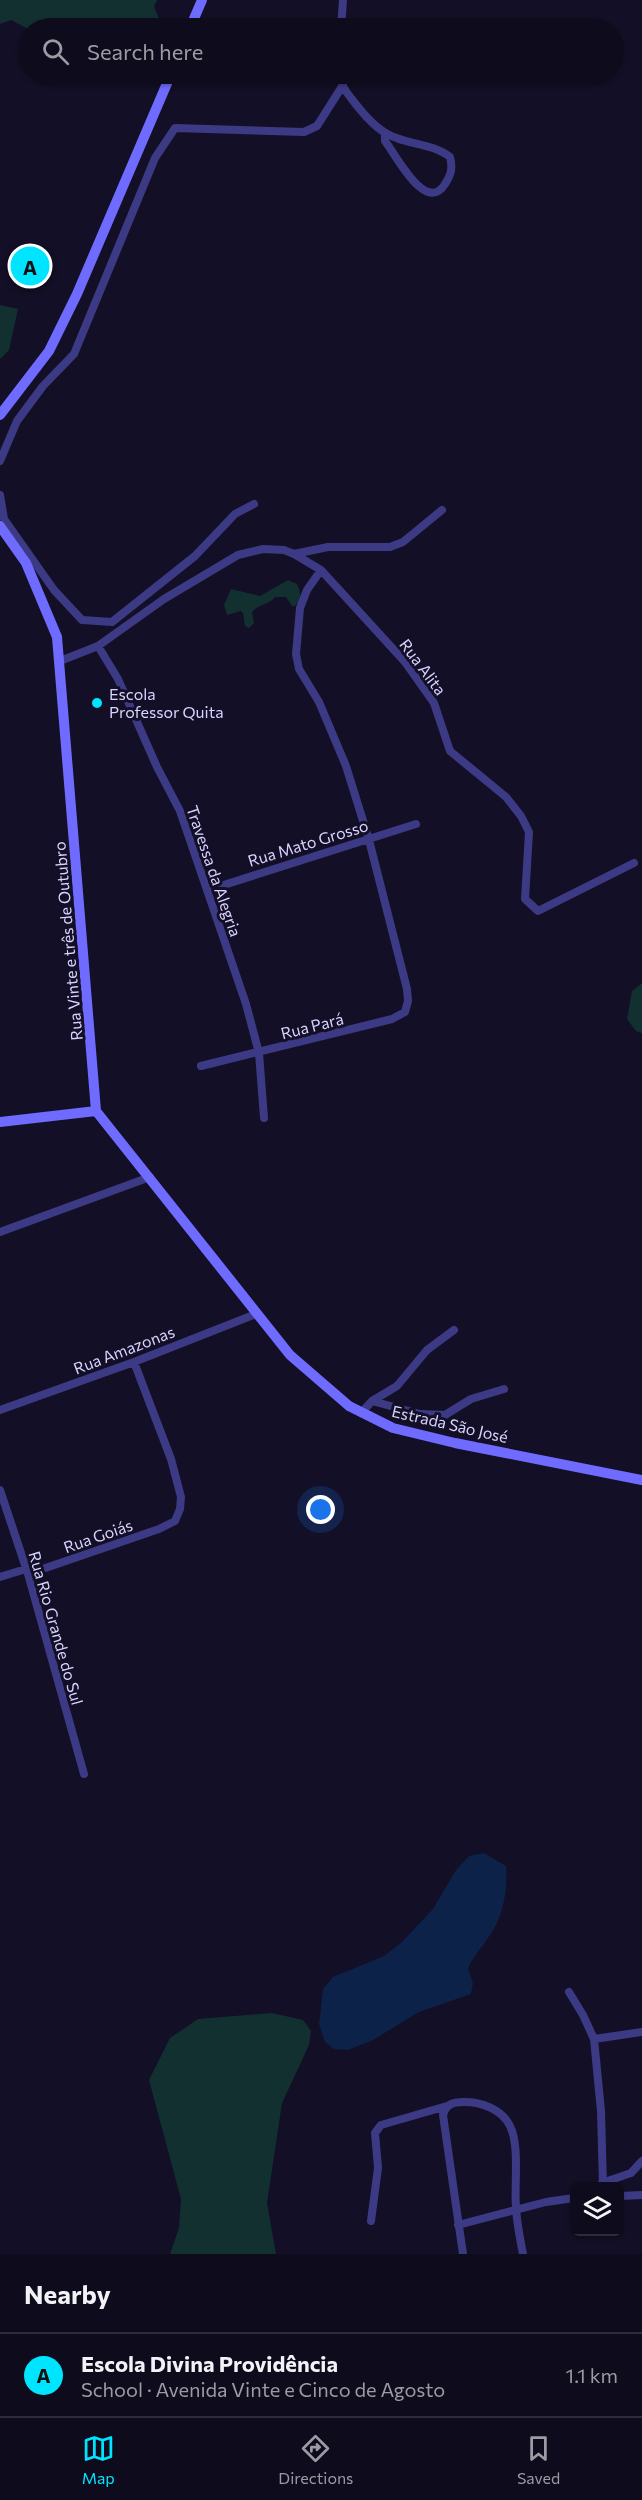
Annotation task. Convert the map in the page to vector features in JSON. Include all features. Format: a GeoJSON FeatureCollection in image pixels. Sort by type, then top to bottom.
{"type":"FeatureCollection","features":[{"type":"Feature","properties":{"kind":"street"},"geometry":{"type":"LineString","coordinates":[[194,18],[202,0]]}},
{"type":"Feature","properties":{"kind":"street"},"geometry":{"type":"LineString","coordinates":[[342,18],[343,0]]}},
{"type":"Feature","properties":{"kind":"street"},"geometry":{"type":"LineString","coordinates":[[0,415],[49,351],[86,274],[167,84]]}},
{"type":"Feature","properties":{"kind":"street"},"geometry":{"type":"LineString","coordinates":[[0,461],[17,421],[43,387],[74,354],[155,158],[175,128],[304,132],[318,126],[343,85],[361,111],[385,133],[428,147],[450,158],[452,166],[450,175],[442,189],[434,194],[428,194],[419,188],[385,141],[385,133]]}},
{"type":"Feature","properties":{"kind":"street"},"geometry":{"type":"LineString","coordinates":[[0,495],[4,519],[54,590],[82,620],[112,622],[195,556],[235,514],[254,504]]}},
{"type":"Feature","properties":{"kind":"street"},"geometry":{"type":"LineString","coordinates":[[294,554],[328,547],[390,547],[403,542],[442,510]]}},
{"type":"Feature","properties":{"kind":"street","name":"Rua Vinte e três de Outubro"},"geometry":{"type":"LineString","coordinates":[[0,526],[26,563],[57,637],[96,1111]]}},
{"type":"Feature","properties":{"kind":"street","name":"Rua Alita"},"geometry":{"type":"LineString","coordinates":[[60,661],[98,646],[164,599],[238,555],[263,549],[294,554],[321,570],[421,682],[434,703],[450,751],[506,797],[521,816],[529,832],[525,899],[535,910],[538,911],[560,902],[634,863]]}},
{"type":"Feature","properties":{"kind":"street"},"geometry":{"type":"LineString","coordinates":[[321,570],[307,591],[300,608],[296,654],[299,669],[319,702],[346,766],[369,840]]}},
{"type":"Feature","properties":{"kind":"street","name":"Travessa da Alegria"},"geometry":{"type":"LineString","coordinates":[[98,646],[118,679],[157,767],[180,811],[246,1004],[259,1053],[264,1118]]}},
{"type":"Feature","properties":{"kind":"street","name":"Rua Mato Grosso"},"geometry":{"type":"LineString","coordinates":[[207,890],[416,824]]}},
{"type":"Feature","properties":{"kind":"street","name":"Rua Pará"},"geometry":{"type":"LineString","coordinates":[[201,1066],[402,1016],[408,1001],[407,989],[369,840]]}},
{"type":"Feature","properties":{"kind":"street"},"geometry":{"type":"LineString","coordinates":[[0,1122],[96,1111],[256,1314]]}},
{"type":"Feature","properties":{"kind":"street"},"geometry":{"type":"LineString","coordinates":[[0,1232],[150,1177]]}},
{"type":"Feature","properties":{"kind":"street","name":"Rua Amazonas"},"geometry":{"type":"LineString","coordinates":[[0,1410],[134,1362],[256,1314]]}},
{"type":"Feature","properties":{"kind":"street","name":"Estrada São José"},"geometry":{"type":"LineString","coordinates":[[256,1314],[302,1367],[329,1391],[362,1413],[393,1428],[455,1443],[642,1480]]}},
{"type":"Feature","properties":{"kind":"street"},"geometry":{"type":"LineString","coordinates":[[362,1413],[372,1401],[397,1386],[427,1350],[454,1330]]}},
{"type":"Feature","properties":{"kind":"street","name":"Rua Goiás"},"geometry":{"type":"LineString","coordinates":[[0,1577],[27,1572],[159,1529],[175,1521],[182,1503],[180,1490],[171,1459],[134,1362]]}},
{"type":"Feature","properties":{"kind":"street"},"geometry":{"type":"LineString","coordinates":[[372,1401],[420,1414],[445,1415],[471,1399],[504,1389]]}},
{"type":"Feature","properties":{"kind":"street","name":"Rua Rio Grande do Sul"},"geometry":{"type":"LineString","coordinates":[[0,1490],[27,1572],[84,1774]]}},
{"type":"Feature","properties":{"kind":"street"},"geometry":{"type":"LineString","coordinates":[[569,1992],[594,2039],[601,2111],[603,2182]]}},
{"type":"Feature","properties":{"kind":"street"},"geometry":{"type":"LineString","coordinates":[[594,2039],[642,2032]]}},
{"type":"Feature","properties":{"kind":"street"},"geometry":{"type":"LineString","coordinates":[[371,2222],[378,2168],[375,2133],[377,2128],[456,2102],[473,2102],[489,2107],[504,2116],[513,2135],[516,2210],[522,2254]]}},
{"type":"Feature","properties":{"kind":"street"},"geometry":{"type":"LineString","coordinates":[[447,2106],[444,2110],[443,2122],[463,2254]]}},
{"type":"Feature","properties":{"kind":"street"},"geometry":{"type":"LineString","coordinates":[[610,2182],[631,2173],[642,2161]]}},
{"type":"Feature","properties":{"kind":"street"},"geometry":{"type":"LineString","coordinates":[[624,2196],[642,2195]]}},
{"type":"Feature","properties":{"kind":"street"},"geometry":{"type":"LineString","coordinates":[[458,2225],[546,2202],[570,2199]]}},
{"type":"Feature","properties":{"kind":"green space"},"geometry":{"type":"Polygon","coordinates":[[[0,0],[157,0],[154,6],[159,18],[18,18],[18,24],[11,20],[0,24],[0,0]]]}},
{"type":"Feature","properties":{"kind":"green space"},"geometry":{"type":"Polygon","coordinates":[[[0,305],[18,309],[9,350],[0,359],[0,305]]]}},
{"type":"Feature","properties":{"kind":"green space"},"geometry":{"type":"Polygon","coordinates":[[[288,580],[297,584],[299,590],[300,598],[295,606],[292,606],[286,597],[275,597],[252,612],[254,623],[249,628],[245,626],[241,611],[227,615],[224,605],[231,589],[260,596],[288,580]]]}},
{"type":"Feature","properties":{"kind":"green space"},"geometry":{"type":"Polygon","coordinates":[[[642,983],[642,1033],[636,1031],[627,1019],[632,991],[642,983]]]}},
{"type":"Feature","properties":{"kind":"green space"},"geometry":{"type":"Polygon","coordinates":[[[272,2013],[303,2020],[311,2031],[309,2045],[282,2103],[267,2203],[276,2254],[170,2254],[179,2228],[181,2199],[149,2080],[170,2038],[198,2019],[272,2013]]]}},
{"type":"Feature","properties":{"kind":"water"},"geometry":{"type":"Polygon","coordinates":[[[484,1853],[506,1866],[506,1885],[497,1922],[468,1969],[473,1983],[471,1994],[419,2012],[373,2040],[348,2050],[334,2049],[325,2042],[319,2024],[323,1989],[333,1977],[384,1956],[402,1942],[433,1909],[456,1870],[469,1856],[484,1853]]]}},
{"type":"Feature","properties":{"kind":"place","name":"Escola Divina Providência"},"geometry":{"type":"Point","coordinates":[30,266]}},
{"type":"Feature","properties":{"kind":"place","name":"Escola Professor Quita"},"geometry":{"type":"Point","coordinates":[97,703]}}]}
